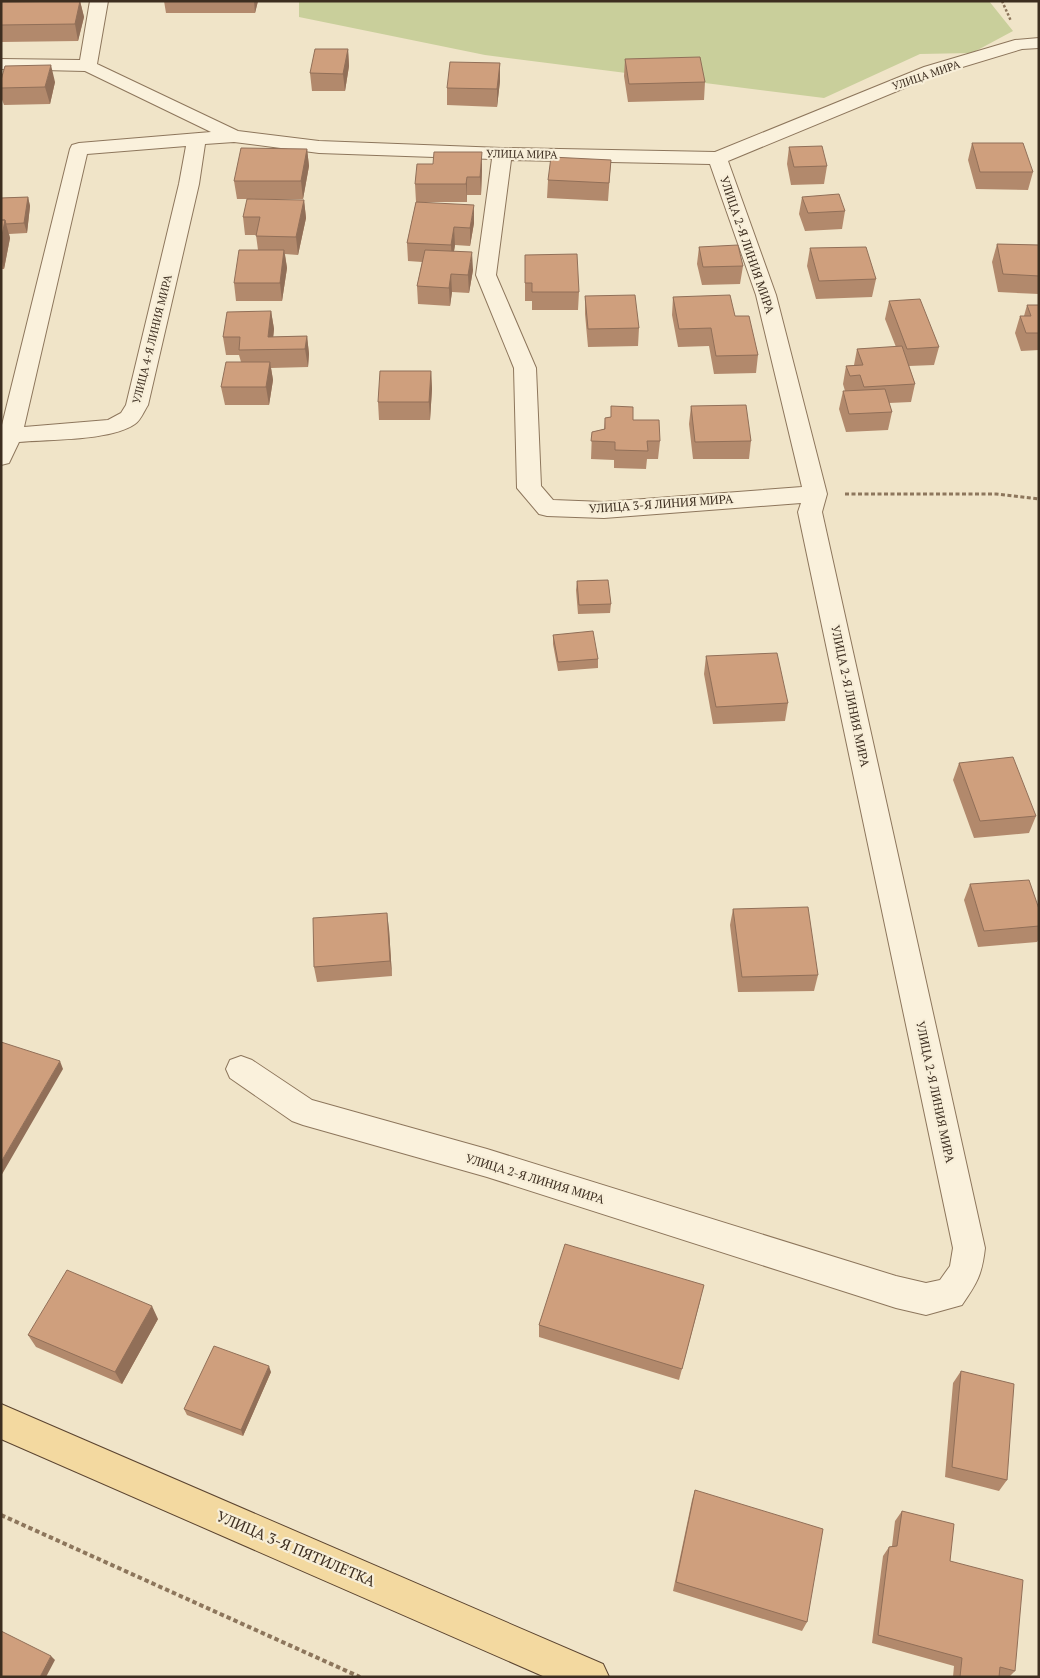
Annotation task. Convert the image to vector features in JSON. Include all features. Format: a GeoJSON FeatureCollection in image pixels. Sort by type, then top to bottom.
{"type":"FeatureCollection","features":[{"type":"Feature","properties":{"kind":"main road","name":"УЛИЦА 3-Я ПЯТИЛЕТКА"},"geometry":{"type":"LineString","coordinates":[[1,1421],[590,1677]]}},
{"type":"Feature","properties":{"kind":"street"},"geometry":{"type":"LineString","coordinates":[[88,66],[99,1]]}},
{"type":"Feature","properties":{"kind":"street","name":"УЛИЦА МИРА"},"geometry":{"type":"LineString","coordinates":[[1,64],[88,66],[234,136],[319,147],[502,154],[718,158],[930,71],[1021,44],[1039,42]]}},
{"type":"Feature","properties":{"kind":"street"},"geometry":{"type":"LineString","coordinates":[[1,458],[11,434],[80,148],[234,136]]}},
{"type":"Feature","properties":{"kind":"street","name":"УЛИЦА 4-Я ЛИНИЯ МИРА"},"geometry":{"type":"LineString","coordinates":[[11,434],[113,428],[129,418],[137,405],[189,184],[196,139]]}},
{"type":"Feature","properties":{"kind":"street","name":"УЛИЦА 3-Я ЛИНИЯ МИРА"},"geometry":{"type":"LineString","coordinates":[[502,154],[486,275],[525,368],[530,488],[547,508],[604,510],[815,494]]}},
{"type":"Feature","properties":{"kind":"street","name":"УЛИЦА 2-Я ЛИНИЯ МИРА"},"geometry":{"type":"LineString","coordinates":[[241,1069],[304,1111],[487,1163],[896,1292],[926,1299],[950,1294],[966,1271],[969,1248],[810,512],[815,494],[766,295],[718,158]]}},
{"type":"Feature","properties":{"kind":"path"},"geometry":{"type":"LineString","coordinates":[[815,494],[996,494],[1039,500]]}},
{"type":"Feature","properties":{"kind":"path"},"geometry":{"type":"LineString","coordinates":[[1,1515],[360,1677]]}},
{"type":"Feature","properties":{"kind":"green space"},"geometry":{"type":"Polygon","coordinates":[[[299,1],[989,1],[1013,31],[972,53],[920,54],[824,98],[485,55],[299,17],[299,1]]]}},
{"type":"Feature","properties":{"kind":"building"},"geometry":{"type":"Polygon","coordinates":[[[80,1],[75,24],[1,25],[1,2],[80,1]]]}},
{"type":"Feature","properties":{"kind":"building"},"geometry":{"type":"Polygon","coordinates":[[[315,49],[348,49],[343,74],[310,73],[315,49]]]}},
{"type":"Feature","properties":{"kind":"building"},"geometry":{"type":"Polygon","coordinates":[[[700,57],[705,82],[629,84],[625,59],[700,57]]]}},
{"type":"Feature","properties":{"kind":"building"},"geometry":{"type":"Polygon","coordinates":[[[450,62],[500,63],[497,89],[447,88],[450,62]]]}},
{"type":"Feature","properties":{"kind":"building"},"geometry":{"type":"Polygon","coordinates":[[[51,65],[45,87],[1,88],[5,66],[51,65]]]}},
{"type":"Feature","properties":{"kind":"building"},"geometry":{"type":"Polygon","coordinates":[[[972,143],[1023,143],[1033,172],[980,172],[972,143]]]}},
{"type":"Feature","properties":{"kind":"building"},"geometry":{"type":"Polygon","coordinates":[[[822,146],[827,166],[794,167],[789,147],[822,146]]]}},
{"type":"Feature","properties":{"kind":"building"},"geometry":{"type":"Polygon","coordinates":[[[241,148],[307,149],[301,181],[234,181],[241,148]]]}},
{"type":"Feature","properties":{"kind":"building"},"geometry":{"type":"Polygon","coordinates":[[[434,152],[482,152],[480,177],[467,177],[466,184],[415,184],[417,164],[433,164],[434,152]]]}},
{"type":"Feature","properties":{"kind":"building"},"geometry":{"type":"Polygon","coordinates":[[[551,157],[611,160],[609,183],[548,180],[551,157]]]}},
{"type":"Feature","properties":{"kind":"building"},"geometry":{"type":"Polygon","coordinates":[[[839,194],[845,211],[808,213],[802,197],[839,194]]]}},
{"type":"Feature","properties":{"kind":"building"},"geometry":{"type":"Polygon","coordinates":[[[28,197],[24,223],[6,224],[5,220],[1,220],[1,198],[28,197]]]}},
{"type":"Feature","properties":{"kind":"building"},"geometry":{"type":"Polygon","coordinates":[[[247,199],[304,200],[296,237],[256,236],[260,217],[243,217],[247,199]]]}},
{"type":"Feature","properties":{"kind":"building"},"geometry":{"type":"Polygon","coordinates":[[[416,202],[474,205],[470,228],[454,227],[451,245],[407,243],[416,202]]]}},
{"type":"Feature","properties":{"kind":"building"},"geometry":{"type":"Polygon","coordinates":[[[1,220],[5,220],[1,241],[1,220]]]}},
{"type":"Feature","properties":{"kind":"building"},"geometry":{"type":"Polygon","coordinates":[[[997,244],[1039,245],[1039,276],[1003,274],[997,244]]]}},
{"type":"Feature","properties":{"kind":"building"},"geometry":{"type":"Polygon","coordinates":[[[738,245],[743,266],[703,267],[699,247],[738,245]]]}},
{"type":"Feature","properties":{"kind":"building"},"geometry":{"type":"Polygon","coordinates":[[[866,247],[876,279],[819,281],[810,248],[866,247]]]}},
{"type":"Feature","properties":{"kind":"building"},"geometry":{"type":"Polygon","coordinates":[[[239,250],[284,250],[280,283],[234,283],[239,250]]]}},
{"type":"Feature","properties":{"kind":"building"},"geometry":{"type":"Polygon","coordinates":[[[425,250],[472,252],[468,275],[451,274],[449,288],[417,286],[425,250]]]}},
{"type":"Feature","properties":{"kind":"building"},"geometry":{"type":"Polygon","coordinates":[[[577,254],[579,292],[532,292],[532,283],[525,283],[525,255],[577,254]]]}},
{"type":"Feature","properties":{"kind":"building"},"geometry":{"type":"Polygon","coordinates":[[[635,295],[639,328],[588,329],[585,296],[635,295]]]}},
{"type":"Feature","properties":{"kind":"building"},"geometry":{"type":"Polygon","coordinates":[[[730,295],[735,316],[749,316],[758,355],[716,356],[711,328],[679,329],[673,297],[730,295]]]}},
{"type":"Feature","properties":{"kind":"building"},"geometry":{"type":"Polygon","coordinates":[[[920,299],[939,347],[907,349],[889,301],[920,299]]]}},
{"type":"Feature","properties":{"kind":"building"},"geometry":{"type":"Polygon","coordinates":[[[1027,305],[1039,305],[1039,333],[1026,333],[1020,316],[1031,316],[1027,305]]]}},
{"type":"Feature","properties":{"kind":"building"},"geometry":{"type":"Polygon","coordinates":[[[271,311],[268,337],[307,336],[305,349],[239,350],[240,337],[223,337],[227,312],[271,311]]]}},
{"type":"Feature","properties":{"kind":"building"},"geometry":{"type":"Polygon","coordinates":[[[902,346],[915,384],[864,387],[860,375],[850,376],[846,366],[863,365],[857,349],[902,346]]]}},
{"type":"Feature","properties":{"kind":"building"},"geometry":{"type":"Polygon","coordinates":[[[226,362],[270,362],[266,387],[221,387],[226,362]]]}},
{"type":"Feature","properties":{"kind":"building"},"geometry":{"type":"Polygon","coordinates":[[[380,371],[431,371],[429,402],[378,402],[380,371]]]}},
{"type":"Feature","properties":{"kind":"building"},"geometry":{"type":"Polygon","coordinates":[[[885,389],[892,412],[849,414],[843,391],[885,389]]]}},
{"type":"Feature","properties":{"kind":"building"},"geometry":{"type":"Polygon","coordinates":[[[746,405],[751,441],[695,442],[691,406],[746,405]]]}},
{"type":"Feature","properties":{"kind":"building"},"geometry":{"type":"Polygon","coordinates":[[[611,406],[633,407],[633,420],[659,420],[660,441],[647,441],[648,451],[615,450],[615,442],[591,441],[592,432],[605,429],[605,418],[611,417],[611,406]]]}},
{"type":"Feature","properties":{"kind":"building"},"geometry":{"type":"Polygon","coordinates":[[[608,580],[611,604],[579,605],[577,581],[608,580]]]}},
{"type":"Feature","properties":{"kind":"building"},"geometry":{"type":"Polygon","coordinates":[[[593,631],[598,659],[558,662],[553,635],[593,631]]]}},
{"type":"Feature","properties":{"kind":"building"},"geometry":{"type":"Polygon","coordinates":[[[777,653],[788,703],[716,707],[706,656],[777,653]]]}},
{"type":"Feature","properties":{"kind":"building"},"geometry":{"type":"Polygon","coordinates":[[[1013,757],[1036,816],[980,821],[959,763],[1013,757]]]}},
{"type":"Feature","properties":{"kind":"building"},"geometry":{"type":"Polygon","coordinates":[[[1029,880],[1039,909],[1039,926],[984,931],[970,884],[1029,880]]]}},
{"type":"Feature","properties":{"kind":"building"},"geometry":{"type":"Polygon","coordinates":[[[808,907],[818,975],[742,977],[733,909],[808,907]]]}},
{"type":"Feature","properties":{"kind":"building"},"geometry":{"type":"Polygon","coordinates":[[[387,913],[390,961],[314,967],[313,918],[387,913]]]}},
{"type":"Feature","properties":{"kind":"building"},"geometry":{"type":"Polygon","coordinates":[[[1,1042],[60,1061],[1,1162],[1,1042]]]}},
{"type":"Feature","properties":{"kind":"building"},"geometry":{"type":"Polygon","coordinates":[[[565,1244],[704,1285],[682,1369],[539,1325],[565,1244]]]}},
{"type":"Feature","properties":{"kind":"building"},"geometry":{"type":"Polygon","coordinates":[[[67,1270],[152,1306],[115,1372],[28,1335],[67,1270]]]}},
{"type":"Feature","properties":{"kind":"building"},"geometry":{"type":"Polygon","coordinates":[[[214,1346],[269,1366],[241,1430],[184,1409],[214,1346]]]}},
{"type":"Feature","properties":{"kind":"building"},"geometry":{"type":"Polygon","coordinates":[[[961,1371],[1014,1384],[1007,1480],[952,1467],[961,1371]]]}},
{"type":"Feature","properties":{"kind":"building"},"geometry":{"type":"Polygon","coordinates":[[[695,1490],[823,1529],[807,1622],[676,1582],[695,1490]]]}},
{"type":"Feature","properties":{"kind":"building"},"geometry":{"type":"Polygon","coordinates":[[[902,1511],[954,1524],[950,1561],[1023,1580],[1015,1671],[1000,1667],[999,1677],[960,1677],[962,1658],[878,1635],[889,1547],[897,1546],[902,1511]]]}},
{"type":"Feature","properties":{"kind":"building"},"geometry":{"type":"Polygon","coordinates":[[[1,1631],[51,1656],[40,1677],[1,1677],[1,1631]]]}}]}
